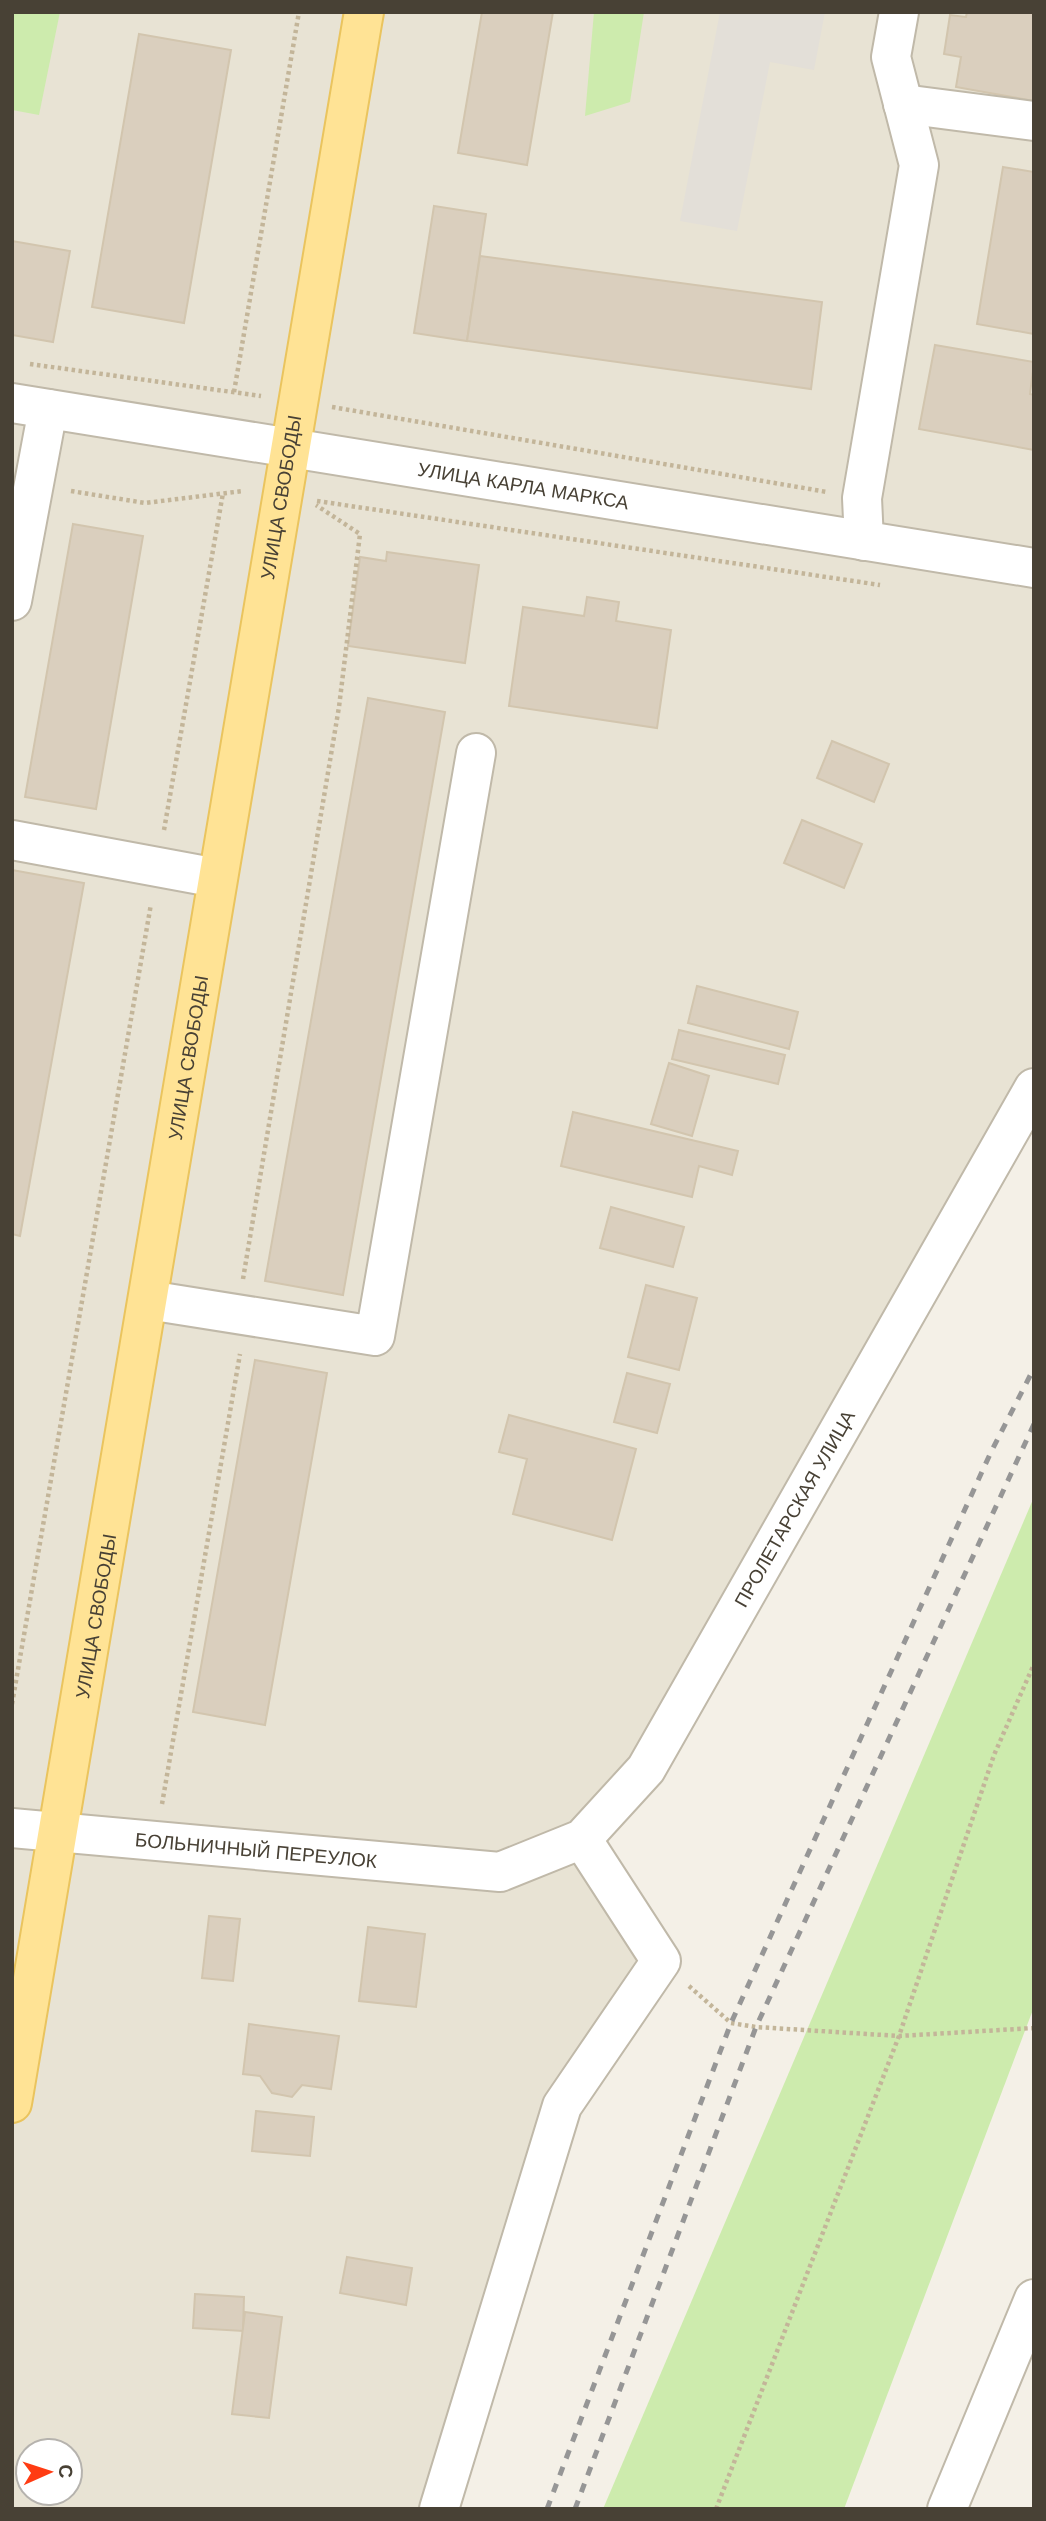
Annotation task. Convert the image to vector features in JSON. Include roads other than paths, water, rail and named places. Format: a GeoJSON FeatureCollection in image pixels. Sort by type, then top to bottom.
{"type":"FeatureCollection","features":[{"type":"Feature","properties":{"kind":"main road","name":"УЛИЦА СВОБОДЫ"},"geometry":{"type":"LineString","coordinates":[[12,2104],[60,1831],[279,496],[364,12]]}},
{"type":"Feature","properties":{"kind":"street"},"geometry":{"type":"LineString","coordinates":[[864,541],[862,498],[919,165],[891,57],[899,12]]}},
{"type":"Feature","properties":{"kind":"street"},"geometry":{"type":"LineString","coordinates":[[903,104],[1034,121]]}},
{"type":"Feature","properties":{"kind":"street"},"geometry":{"type":"LineString","coordinates":[[13,594],[34,483],[30,406]]}},
{"type":"Feature","properties":{"kind":"street","name":"УЛИЦА КАРЛА МАРКСА"},"geometry":{"type":"LineString","coordinates":[[30,406],[1034,568]]}},
{"type":"Feature","properties":{"kind":"street"},"geometry":{"type":"LineString","coordinates":[[148,1300],[375,1336],[476,753]]}},
{"type":"Feature","properties":{"kind":"street"},"geometry":{"type":"LineString","coordinates":[[12,840],[217,878]]}},
{"type":"Feature","properties":{"kind":"street","name":"ПРОЛЕТАРСКАЯ УЛИЦА"},"geometry":{"type":"LineString","coordinates":[[500,1872],[582,1839],[646,1769],[1034,1087]]}},
{"type":"Feature","properties":{"kind":"street","name":"БОЛЬНИЧНЫЙ ПЕРЕУЛОК"},"geometry":{"type":"LineString","coordinates":[[12,1828],[500,1872]]}},
{"type":"Feature","properties":{"kind":"street"},"geometry":{"type":"LineString","coordinates":[[439,2509],[562,2106],[661,1961],[582,1839]]}},
{"type":"Feature","properties":{"kind":"street"},"geometry":{"type":"LineString","coordinates":[[947,2509],[1034,2299]]}},
{"type":"Feature","properties":{"kind":"railway"},"geometry":{"type":"LineString","coordinates":[[547,2509],[731,2023],[991,1452],[1034,1368]]}},
{"type":"Feature","properties":{"kind":"railway"},"geometry":{"type":"LineString","coordinates":[[575,2509],[756,2027],[1034,1424]]}}]}
